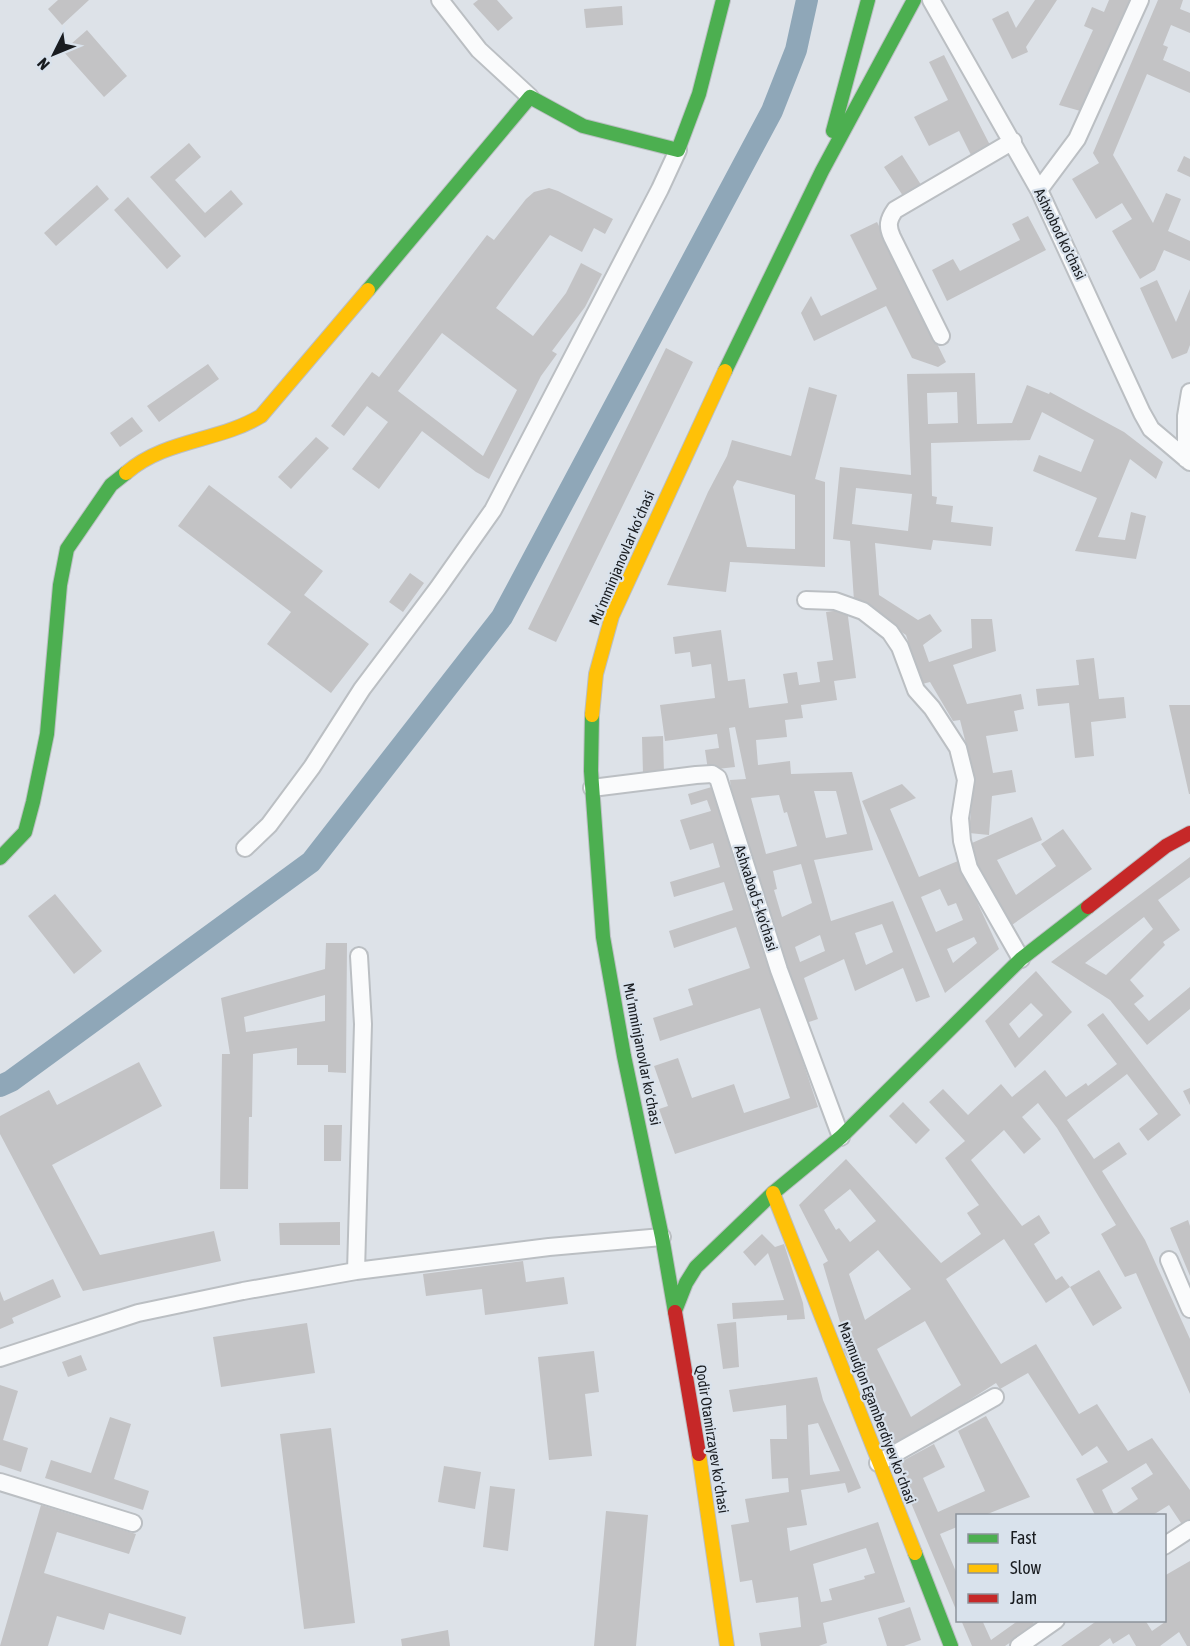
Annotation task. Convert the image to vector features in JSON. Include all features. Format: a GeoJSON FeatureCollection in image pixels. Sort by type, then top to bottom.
{"type":"FeatureCollection","features":[{"type":"Feature","properties":{"kind":"main road"},"geometry":{"type":"LineString","coordinates":[[0,858],[25,832],[47,734],[60,585],[67,549],[111,485],[131,468],[152,455],[175,445],[246,425],[261,416],[530,97],[583,126],[678,150],[699,94],[723,0]]}},
{"type":"Feature","properties":{"kind":"main road","name":"Mu’mminjanovlar ko‘chasi"},"geometry":{"type":"LineString","coordinates":[[822,171],[868,0]]}},
{"type":"Feature","properties":{"kind":"main road","name":"Mu’mminjanovlar ko‘chasi"},"geometry":{"type":"LineString","coordinates":[[662,1237],[624,1056],[603,937],[592,788],[592,708],[596,674],[612,616],[688,446],[822,171],[914,0]]}},
{"type":"Feature","properties":{"kind":"main road"},"geometry":{"type":"LineString","coordinates":[[675,1311],[686,1283],[696,1267],[773,1193],[841,1137],[1021,959],[1166,846],[1190,833]]}},
{"type":"Feature","properties":{"kind":"main road","name":"Maxmudjon Egamberdiyev koʻchasi"},"geometry":{"type":"LineString","coordinates":[[773,1193],[951,1646]]}},
{"type":"Feature","properties":{"kind":"main road","name":"Qodir Otamirzayev koʻchasi"},"geometry":{"type":"LineString","coordinates":[[662,1237],[693,1413],[727,1646]]}},
{"type":"Feature","properties":{"kind":"street"},"geometry":{"type":"LineString","coordinates":[[440,0],[479,50],[530,97]]}},
{"type":"Feature","properties":{"kind":"street","name":"Ashxobod ko'chasi"},"geometry":{"type":"LineString","coordinates":[[931,0],[1040,190],[1142,413],[1151,429],[1188,461]]}},
{"type":"Feature","properties":{"kind":"street"},"geometry":{"type":"LineString","coordinates":[[1040,190],[1077,139],[1140,0]]}},
{"type":"Feature","properties":{"kind":"street"},"geometry":{"type":"LineString","coordinates":[[941,336],[892,237],[888,223],[890,217],[895,210],[1013,141]]}},
{"type":"Feature","properties":{"kind":"street"},"geometry":{"type":"LineString","coordinates":[[245,848],[269,825],[312,767],[362,689],[493,510],[660,189],[678,150]]}},
{"type":"Feature","properties":{"kind":"street"},"geometry":{"type":"LineString","coordinates":[[1188,461],[1186,416],[1190,392]]}},
{"type":"Feature","properties":{"kind":"street"},"geometry":{"type":"LineString","coordinates":[[806,600],[835,601],[863,611],[890,632],[900,647],[916,690],[932,708],[958,748],[966,780],[960,818],[962,841],[969,868],[1021,959]]}},
{"type":"Feature","properties":{"kind":"street","name":"Ashxabod 5-ko'chasi"},"geometry":{"type":"LineString","coordinates":[[592,788],[696,775],[712,774],[718,778],[779,970],[841,1137]]}},
{"type":"Feature","properties":{"kind":"street"},"geometry":{"type":"LineString","coordinates":[[356,1271],[363,1024],[359,956]]}},
{"type":"Feature","properties":{"kind":"street"},"geometry":{"type":"LineString","coordinates":[[0,1358],[138,1313],[243,1291],[356,1271],[549,1247],[662,1237]]}},
{"type":"Feature","properties":{"kind":"street"},"geometry":{"type":"LineString","coordinates":[[1169,1260],[1190,1309]]}},
{"type":"Feature","properties":{"kind":"street"},"geometry":{"type":"LineString","coordinates":[[878,1463],[995,1397]]}},
{"type":"Feature","properties":{"kind":"street"},"geometry":{"type":"LineString","coordinates":[[0,1482],[133,1523]]}},
{"type":"Feature","properties":{"kind":"street"},"geometry":{"type":"LineString","coordinates":[[1166,1545],[1190,1529]]}},
{"type":"Feature","properties":{"kind":"street"},"geometry":{"type":"LineString","coordinates":[[1019,1646],[1053,1622]]}},
{"type":"Feature","properties":{"kind":"building"},"geometry":{"type":"Polygon","coordinates":[[[58,0],[89,0],[62,25],[48,9],[58,0]]]}},
{"type":"Feature","properties":{"kind":"building"},"geometry":{"type":"Polygon","coordinates":[[[478,0],[497,0],[513,18],[498,31],[473,4],[478,0]]]}},
{"type":"Feature","properties":{"kind":"building"},"geometry":{"type":"Polygon","coordinates":[[[1035,0],[1057,0],[1026,47],[1028,52],[1012,59],[992,19],[1008,11],[1016,28],[1035,0]]]}},
{"type":"Feature","properties":{"kind":"building"},"geometry":{"type":"Polygon","coordinates":[[[1109,0],[1133,0],[1084,112],[1059,105],[1093,30],[1084,26],[1092,7],[1104,12],[1109,0]]]}},
{"type":"Feature","properties":{"kind":"building"},"geometry":{"type":"Polygon","coordinates":[[[1158,0],[1183,0],[1180,9],[1190,13],[1190,33],[1171,25],[1163,45],[1168,47],[1163,60],[1190,72],[1190,93],[1147,74],[1113,155],[1153,223],[1166,193],[1181,199],[1168,231],[1190,241],[1190,261],[1164,250],[1155,270],[1140,279],[1112,231],[1132,219],[1122,203],[1096,219],[1072,179],[1099,163],[1093,153],[1158,0]]]}},
{"type":"Feature","properties":{"kind":"building"},"geometry":{"type":"Polygon","coordinates":[[[622,6],[623,25],[586,28],[584,9],[622,6]]]}},
{"type":"Feature","properties":{"kind":"building"},"geometry":{"type":"Polygon","coordinates":[[[87,30],[127,76],[104,97],[63,51],[87,30]]]}},
{"type":"Feature","properties":{"kind":"building"},"geometry":{"type":"Polygon","coordinates":[[[944,55],[993,151],[974,161],[959,131],[929,146],[914,117],[948,100],[929,62],[944,55]]]}},
{"type":"Feature","properties":{"kind":"building"},"geometry":{"type":"Polygon","coordinates":[[[189,143],[201,157],[175,180],[205,213],[231,190],[243,204],[205,238],[150,177],[189,143]]]}},
{"type":"Feature","properties":{"kind":"building"},"geometry":{"type":"Polygon","coordinates":[[[902,155],[925,191],[907,202],[884,167],[902,155]]]}},
{"type":"Feature","properties":{"kind":"building"},"geometry":{"type":"Polygon","coordinates":[[[1184,156],[1190,159],[1190,177],[1177,171],[1184,156]]]}},
{"type":"Feature","properties":{"kind":"building"},"geometry":{"type":"Polygon","coordinates":[[[97,185],[109,199],[56,246],[44,233],[97,185]]]}},
{"type":"Feature","properties":{"kind":"building"},"geometry":{"type":"Polygon","coordinates":[[[549,188],[558,191],[613,219],[605,234],[594,228],[582,252],[550,235],[496,308],[533,336],[566,293],[581,263],[602,274],[585,307],[552,351],[557,354],[541,376],[489,479],[476,472],[422,431],[379,489],[352,469],[388,422],[367,406],[344,436],[331,426],[372,372],[379,377],[487,235],[494,240],[534,192],[549,188]],[[442,333],[398,391],[483,456],[517,390],[442,333]]]}},
{"type":"Feature","properties":{"kind":"building"},"geometry":{"type":"Polygon","coordinates":[[[128,197],[181,256],[167,269],[114,210],[128,197]]]}},
{"type":"Feature","properties":{"kind":"building"},"geometry":{"type":"Polygon","coordinates":[[[1028,216],[1046,250],[947,301],[932,270],[953,259],[960,271],[1020,240],[1012,224],[1028,216]]]}},
{"type":"Feature","properties":{"kind":"building"},"geometry":{"type":"Polygon","coordinates":[[[877,222],[946,362],[938,367],[912,358],[886,306],[814,341],[801,313],[811,296],[821,316],[877,289],[850,235],[877,222]]]}},
{"type":"Feature","properties":{"kind":"building"},"geometry":{"type":"Polygon","coordinates":[[[1157,280],[1176,322],[1190,289],[1190,345],[1187,353],[1172,359],[1140,288],[1157,280]]]}},
{"type":"Feature","properties":{"kind":"building"},"geometry":{"type":"Polygon","coordinates":[[[666,348],[693,362],[556,642],[528,629],[666,348]]]}},
{"type":"Feature","properties":{"kind":"building"},"geometry":{"type":"Polygon","coordinates":[[[208,364],[219,379],[159,422],[147,406],[208,364]]]}},
{"type":"Feature","properties":{"kind":"building"},"geometry":{"type":"Polygon","coordinates":[[[975,373],[977,424],[1012,423],[1027,385],[1049,394],[1050,392],[1124,432],[1163,462],[1156,479],[1130,459],[1098,537],[1125,540],[1131,512],[1146,516],[1136,559],[1075,551],[1097,498],[1033,471],[1039,455],[1081,472],[1094,440],[1042,412],[1030,440],[931,443],[932,496],[937,497],[936,504],[953,506],[951,522],[993,527],[991,546],[933,540],[931,550],[875,543],[879,595],[918,620],[930,614],[942,631],[923,645],[929,662],[972,648],[971,619],[992,619],[996,651],[953,665],[967,704],[1021,694],[1024,709],[1014,711],[1018,731],[986,736],[993,773],[1012,770],[1016,792],[992,796],[989,835],[969,833],[974,776],[960,720],[953,721],[930,682],[922,684],[906,635],[854,601],[850,541],[833,539],[840,467],[911,475],[907,374],[975,373]],[[957,392],[927,393],[928,424],[958,423],[957,392]],[[856,488],[852,524],[908,531],[912,494],[856,488]]]}},
{"type":"Feature","properties":{"kind":"building"},"geometry":{"type":"Polygon","coordinates":[[[809,387],[837,395],[815,479],[825,482],[825,567],[730,562],[726,592],[667,585],[708,492],[727,456],[732,440],[791,456],[809,387]],[[737,480],[733,487],[747,547],[795,549],[795,495],[737,480]]]}},
{"type":"Feature","properties":{"kind":"building"},"geometry":{"type":"Polygon","coordinates":[[[132,417],[143,431],[120,447],[110,433],[132,417]]]}},
{"type":"Feature","properties":{"kind":"building"},"geometry":{"type":"Polygon","coordinates":[[[316,437],[329,448],[291,489],[278,477],[316,437]]]}},
{"type":"Feature","properties":{"kind":"building"},"geometry":{"type":"Polygon","coordinates":[[[209,485],[323,571],[304,595],[369,644],[331,693],[267,644],[291,612],[178,526],[209,485]]]}},
{"type":"Feature","properties":{"kind":"building"},"geometry":{"type":"Polygon","coordinates":[[[410,573],[424,583],[403,612],[389,602],[410,573]]]}},
{"type":"Feature","properties":{"kind":"building"},"geometry":{"type":"Polygon","coordinates":[[[847,609],[856,678],[834,681],[837,700],[801,705],[803,718],[785,720],[787,737],[756,740],[758,765],[790,761],[791,774],[852,772],[873,850],[814,860],[831,921],[893,901],[930,997],[916,1002],[903,968],[855,991],[844,959],[804,978],[818,1019],[803,1024],[732,800],[730,780],[746,779],[735,727],[729,728],[735,767],[708,770],[705,750],[719,748],[717,734],[665,741],[660,705],[715,698],[711,664],[692,667],[690,652],[675,654],[673,637],[721,630],[728,681],[745,679],[749,708],[788,703],[783,674],[797,672],[799,685],[820,682],[817,662],[833,660],[826,612],[847,609]],[[814,791],[826,838],[847,834],[836,791],[814,791]],[[779,795],[751,798],[766,854],[797,846],[787,812],[784,813],[779,795]],[[801,864],[773,871],[777,889],[774,890],[782,917],[812,903],[801,864]],[[882,924],[855,933],[866,965],[893,952],[882,924]],[[820,935],[795,947],[800,962],[825,951],[820,935]]]}},
{"type":"Feature","properties":{"kind":"building"},"geometry":{"type":"Polygon","coordinates":[[[1094,658],[1099,699],[1124,697],[1126,718],[1091,722],[1094,756],[1075,758],[1069,703],[1038,706],[1036,689],[1079,685],[1076,660],[1094,658]]]}},
{"type":"Feature","properties":{"kind":"building"},"geometry":{"type":"Polygon","coordinates":[[[1169,705],[1190,705],[1190,794],[1189,794],[1169,705]]]}},
{"type":"Feature","properties":{"kind":"building"},"geometry":{"type":"Polygon","coordinates":[[[663,736],[664,774],[643,774],[642,737],[663,736]]]}},
{"type":"Feature","properties":{"kind":"building"},"geometry":{"type":"Polygon","coordinates":[[[902,784],[916,798],[890,809],[919,877],[958,861],[999,949],[945,993],[862,801],[902,784]],[[940,889],[921,897],[936,932],[963,920],[956,903],[948,906],[940,889]],[[974,937],[947,949],[953,963],[977,943],[974,937]]]}},
{"type":"Feature","properties":{"kind":"building"},"geometry":{"type":"Polygon","coordinates":[[[715,786],[741,877],[818,1107],[675,1154],[659,1109],[668,1106],[654,1066],[678,1058],[692,1098],[734,1084],[744,1113],[790,1098],[760,1008],[660,1041],[653,1018],[693,1005],[688,989],[750,968],[736,927],[674,948],[669,931],[733,910],[724,882],[674,897],[670,882],[720,867],[713,843],[690,850],[680,820],[711,811],[707,800],[691,805],[688,794],[715,786]]]}},
{"type":"Feature","properties":{"kind":"building"},"geometry":{"type":"Polygon","coordinates":[[[1032,817],[1042,840],[997,860],[1016,895],[1056,866],[1041,844],[1063,829],[1092,869],[1009,927],[965,846],[1032,817]]]}},
{"type":"Feature","properties":{"kind":"building"},"geometry":{"type":"Polygon","coordinates":[[[1190,857],[1190,877],[1158,900],[1180,930],[1163,942],[1165,945],[1130,980],[1144,996],[1134,1004],[1149,1021],[1190,987],[1190,1009],[1147,1045],[1110,1000],[1051,962],[1190,857]],[[1144,917],[1085,963],[1106,975],[1153,929],[1144,917]]]}},
{"type":"Feature","properties":{"kind":"building"},"geometry":{"type":"Polygon","coordinates":[[[55,894],[102,951],[74,974],[28,916],[55,894]]]}},
{"type":"Feature","properties":{"kind":"building"},"geometry":{"type":"Polygon","coordinates":[[[326,943],[347,943],[346,1073],[328,1072],[328,1065],[297,1065],[297,1048],[253,1054],[248,1189],[220,1189],[222,1054],[230,1054],[221,998],[325,969],[326,943]],[[325,995],[244,1017],[246,1032],[325,1021],[325,995]]]}},
{"type":"Feature","properties":{"kind":"building"},"geometry":{"type":"Polygon","coordinates":[[[1036,971],[1072,1012],[1015,1068],[985,1021],[1036,971]],[[1031,1003],[1009,1024],[1019,1038],[1043,1015],[1031,1003]]]}},
{"type":"Feature","properties":{"kind":"building"},"geometry":{"type":"Polygon","coordinates":[[[1103,1013],[1181,1115],[1148,1141],[1139,1129],[1158,1114],[1127,1074],[1067,1120],[1094,1159],[1119,1142],[1127,1154],[1102,1171],[1145,1240],[1190,1339],[1190,1394],[1136,1273],[1125,1277],[1101,1234],[1116,1225],[1057,1128],[1038,1103],[1022,1117],[1041,1139],[1024,1154],[1004,1130],[971,1160],[1022,1226],[1039,1215],[1050,1233],[1034,1244],[1056,1280],[1062,1276],[1070,1287],[1046,1303],[1004,1239],[946,1279],[1001,1364],[1036,1344],[1079,1414],[1097,1404],[1128,1451],[1152,1438],[1190,1490],[1190,1521],[1183,1526],[1169,1505],[1155,1514],[1116,1514],[1138,1499],[1131,1488],[1153,1474],[1146,1463],[1102,1490],[1114,1514],[1094,1514],[1076,1479],[1108,1462],[1097,1446],[1082,1456],[1028,1373],[1000,1389],[996,1383],[893,1449],[843,1349],[847,1346],[823,1264],[828,1261],[799,1205],[846,1159],[941,1263],[981,1234],[967,1213],[979,1205],[945,1158],[965,1141],[929,1102],[943,1089],[968,1115],[1001,1084],[1012,1097],[1045,1070],[1066,1097],[1086,1083],[1088,1086],[1117,1064],[1087,1025],[1103,1013]],[[850,1189],[824,1210],[836,1230],[839,1228],[850,1242],[876,1221],[850,1189]],[[878,1250],[849,1274],[865,1320],[911,1289],[878,1250]],[[925,1321],[877,1349],[911,1417],[961,1385],[925,1321]]]}},
{"type":"Feature","properties":{"kind":"building"},"geometry":{"type":"Polygon","coordinates":[[[139,1062],[162,1106],[52,1165],[100,1255],[214,1231],[221,1261],[83,1291],[0,1134],[0,1116],[49,1090],[57,1105],[139,1062]]]}},
{"type":"Feature","properties":{"kind":"building"},"geometry":{"type":"Polygon","coordinates":[[[1190,1088],[1190,1105],[1183,1091],[1190,1088]]]}},
{"type":"Feature","properties":{"kind":"building"},"geometry":{"type":"Polygon","coordinates":[[[903,1102],[930,1130],[916,1144],[889,1116],[903,1102]]]}},
{"type":"Feature","properties":{"kind":"building"},"geometry":{"type":"Polygon","coordinates":[[[324,1125],[342,1125],[341,1161],[324,1161],[324,1125]]]}},
{"type":"Feature","properties":{"kind":"building"},"geometry":{"type":"Polygon","coordinates":[[[1188,1220],[1190,1226],[1190,1276],[1170,1228],[1188,1220]]]}},
{"type":"Feature","properties":{"kind":"building"},"geometry":{"type":"Polygon","coordinates":[[[340,1222],[340,1245],[280,1245],[279,1223],[340,1222]]]}},
{"type":"Feature","properties":{"kind":"building"},"geometry":{"type":"Polygon","coordinates":[[[762,1234],[775,1247],[784,1244],[803,1303],[805,1319],[787,1320],[787,1315],[733,1319],[732,1303],[784,1300],[768,1253],[755,1266],[743,1252],[762,1234]]]}},
{"type":"Feature","properties":{"kind":"building"},"geometry":{"type":"Polygon","coordinates":[[[523,1261],[526,1282],[564,1277],[568,1304],[485,1315],[482,1289],[426,1296],[423,1274],[523,1261]]]}},
{"type":"Feature","properties":{"kind":"building"},"geometry":{"type":"Polygon","coordinates":[[[1099,1270],[1122,1308],[1093,1326],[1070,1287],[1099,1270]]]}},
{"type":"Feature","properties":{"kind":"building"},"geometry":{"type":"Polygon","coordinates":[[[53,1279],[61,1297],[12,1318],[14,1323],[0,1329],[0,1291],[4,1301],[53,1279]]]}},
{"type":"Feature","properties":{"kind":"building"},"geometry":{"type":"Polygon","coordinates":[[[736,1322],[739,1367],[723,1369],[717,1324],[736,1322]]]}},
{"type":"Feature","properties":{"kind":"building"},"geometry":{"type":"Polygon","coordinates":[[[307,1323],[315,1373],[221,1387],[213,1337],[307,1323]]]}},
{"type":"Feature","properties":{"kind":"building"},"geometry":{"type":"Polygon","coordinates":[[[594,1351],[599,1392],[585,1394],[592,1456],[549,1460],[538,1357],[594,1351]]]}},
{"type":"Feature","properties":{"kind":"building"},"geometry":{"type":"Polygon","coordinates":[[[81,1355],[87,1370],[68,1377],[62,1362],[81,1355]]]}},
{"type":"Feature","properties":{"kind":"building"},"geometry":{"type":"Polygon","coordinates":[[[817,1377],[823,1400],[861,1488],[848,1493],[845,1483],[801,1490],[807,1525],[787,1528],[790,1551],[878,1522],[905,1602],[823,1623],[827,1643],[819,1646],[761,1646],[759,1633],[801,1627],[798,1597],[756,1603],[752,1580],[740,1582],[731,1525],[749,1522],[745,1499],[789,1492],[788,1478],[772,1479],[770,1439],[787,1439],[786,1405],[733,1412],[729,1390],[817,1377]],[[818,1423],[808,1425],[810,1475],[840,1471],[818,1423]],[[866,1548],[813,1564],[821,1602],[832,1600],[829,1589],[865,1579],[864,1576],[875,1573],[866,1548]]]}},
{"type":"Feature","properties":{"kind":"building"},"geometry":{"type":"Polygon","coordinates":[[[0,1385],[18,1391],[3,1440],[28,1448],[21,1472],[0,1465],[0,1385]]]}},
{"type":"Feature","properties":{"kind":"building"},"geometry":{"type":"Polygon","coordinates":[[[986,1416],[1030,1497],[988,1514],[956,1514],[956,1527],[940,1534],[956,1572],[956,1610],[895,1465],[934,1444],[945,1467],[923,1478],[938,1512],[985,1491],[958,1431],[986,1416]]]}},
{"type":"Feature","properties":{"kind":"building"},"geometry":{"type":"Polygon","coordinates":[[[110,1417],[131,1424],[114,1479],[149,1491],[143,1510],[45,1478],[51,1460],[91,1473],[110,1417]]]}},
{"type":"Feature","properties":{"kind":"building"},"geometry":{"type":"Polygon","coordinates":[[[331,1428],[355,1623],[304,1629],[280,1434],[331,1428]]]}},
{"type":"Feature","properties":{"kind":"building"},"geometry":{"type":"Polygon","coordinates":[[[444,1466],[481,1472],[475,1509],[438,1502],[444,1466]]]}},
{"type":"Feature","properties":{"kind":"building"},"geometry":{"type":"Polygon","coordinates":[[[490,1486],[515,1489],[508,1551],[483,1547],[490,1486]]]}},
{"type":"Feature","properties":{"kind":"building"},"geometry":{"type":"Polygon","coordinates":[[[41,1505],[136,1534],[129,1554],[57,1532],[44,1573],[186,1617],[181,1635],[109,1613],[104,1630],[57,1616],[48,1646],[0,1646],[41,1505]]]}},
{"type":"Feature","properties":{"kind":"building"},"geometry":{"type":"Polygon","coordinates":[[[606,1511],[648,1515],[636,1646],[594,1646],[606,1511]]]}},
{"type":"Feature","properties":{"kind":"building"},"geometry":{"type":"Polygon","coordinates":[[[1190,1561],[1190,1646],[1187,1646],[1179,1632],[1160,1646],[1136,1646],[1129,1634],[1113,1644],[1110,1638],[1099,1646],[1061,1646],[1095,1622],[1146,1622],[1152,1631],[1166,1622],[1166,1575],[1190,1561]]]}},
{"type":"Feature","properties":{"kind":"building"},"geometry":{"type":"Polygon","coordinates":[[[910,1607],[921,1640],[904,1646],[887,1646],[878,1618],[910,1607]]]}},
{"type":"Feature","properties":{"kind":"building"},"geometry":{"type":"Polygon","coordinates":[[[962,1622],[983,1622],[991,1640],[1016,1622],[1033,1622],[1035,1626],[1005,1646],[972,1646],[962,1622]]]}},
{"type":"Feature","properties":{"kind":"building"},"geometry":{"type":"Polygon","coordinates":[[[448,1630],[450,1646],[402,1646],[401,1639],[448,1630]]]}},
{"type":"Feature","properties":{"kind":"waterway"},"geometry":{"type":"LineString","coordinates":[[0,1086],[11,1081],[311,862],[502,617],[772,111],[796,50],[807,0]]}},
{"type":"Feature","properties":{"kind":"traffic: fast"},"geometry":{"type":"LineString","coordinates":[[368,290],[530,97],[583,126],[678,150],[699,94],[723,0]]}},
{"type":"Feature","properties":{"kind":"traffic: fast"},"geometry":{"type":"LineString","coordinates":[[833,131],[868,0]]}},
{"type":"Feature","properties":{"kind":"traffic: fast"},"geometry":{"type":"LineString","coordinates":[[725,371],[822,171],[914,0]]}},
{"type":"Feature","properties":{"kind":"traffic: fast"},"geometry":{"type":"LineString","coordinates":[[0,858],[25,832],[33,802],[47,734],[60,585],[67,549],[111,485],[126,473]]}},
{"type":"Feature","properties":{"kind":"traffic: fast"},"geometry":{"type":"LineString","coordinates":[[592,715],[591,771],[603,937],[624,1056],[662,1237],[675,1312]]}},
{"type":"Feature","properties":{"kind":"traffic: fast"},"geometry":{"type":"LineString","coordinates":[[675,1311],[686,1283],[696,1267],[773,1193],[841,1137],[1021,959],[1088,907]]}},
{"type":"Feature","properties":{"kind":"traffic: fast"},"geometry":{"type":"LineString","coordinates":[[915,1553],[951,1646]]}},
{"type":"Feature","properties":{"kind":"traffic: slow"},"geometry":{"type":"LineString","coordinates":[[126,473],[158,453],[244,425],[261,416],[368,290]]}},
{"type":"Feature","properties":{"kind":"traffic: slow"},"geometry":{"type":"LineString","coordinates":[[592,715],[596,674],[612,616],[725,371]]}},
{"type":"Feature","properties":{"kind":"traffic: slow"},"geometry":{"type":"LineString","coordinates":[[773,1193],[915,1553]]}},
{"type":"Feature","properties":{"kind":"traffic: slow"},"geometry":{"type":"LineString","coordinates":[[699,1454],[727,1646]]}},
{"type":"Feature","properties":{"kind":"traffic: jam"},"geometry":{"type":"LineString","coordinates":[[1088,907],[1166,846],[1190,833]]}},
{"type":"Feature","properties":{"kind":"traffic: jam"},"geometry":{"type":"LineString","coordinates":[[675,1312],[699,1454]]}}]}
